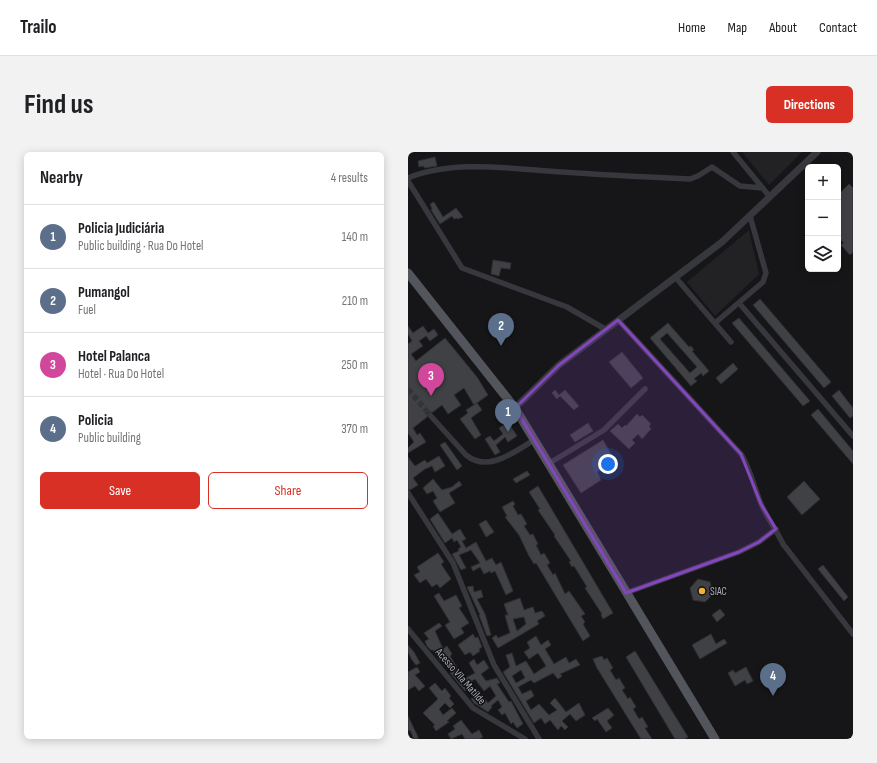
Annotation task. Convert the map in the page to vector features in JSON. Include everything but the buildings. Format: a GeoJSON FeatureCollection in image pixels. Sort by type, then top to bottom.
{"type":"FeatureCollection","features":[{"type":"Feature","properties":{"kind":"main road"},"geometry":{"type":"LineString","coordinates":[[408,273],[515,408],[715,739]]}},
{"type":"Feature","properties":{"kind":"street"},"geometry":{"type":"LineString","coordinates":[[734,152],[770,197]]}},
{"type":"Feature","properties":{"kind":"street"},"geometry":{"type":"LineString","coordinates":[[515,408],[559,365],[722,242],[817,152]]}},
{"type":"Feature","properties":{"kind":"street"},"geometry":{"type":"LineString","coordinates":[[605,329],[567,307],[462,268],[408,179],[419,174],[443,169],[479,167],[690,179],[712,167],[740,186],[763,188]]}},
{"type":"Feature","properties":{"kind":"street"},"geometry":{"type":"LineString","coordinates":[[714,323],[763,282],[766,273],[750,216]]}},
{"type":"Feature","properties":{"kind":"street"},"geometry":{"type":"LineString","coordinates":[[676,278],[731,342]]}},
{"type":"Feature","properties":{"kind":"street"},"geometry":{"type":"LineString","coordinates":[[739,303],[853,436]]}},
{"type":"Feature","properties":{"kind":"street"},"geometry":{"type":"LineString","coordinates":[[618,320],[741,454],[747,464],[761,504],[776,528],[787,550],[853,634]]}},
{"type":"Feature","properties":{"kind":"street"},"geometry":{"type":"LineString","coordinates":[[548,464],[604,430],[646,389]]}},
{"type":"Feature","properties":{"kind":"street"},"geometry":{"type":"LineString","coordinates":[[430,415],[466,455],[473,461],[480,463],[500,460],[534,440]]}},
{"type":"Feature","properties":{"kind":"street"},"geometry":{"type":"LineString","coordinates":[[408,493],[453,563],[494,664],[539,739]]}},
{"type":"Feature","properties":{"kind":"street"},"geometry":{"type":"LineString","coordinates":[[626,593],[739,552],[759,542],[776,528]]}},
{"type":"Feature","properties":{"kind":"street","name":"Acesso Vila Matilde"},"geometry":{"type":"LineString","coordinates":[[408,629],[473,708],[526,739]]}},
{"type":"Feature","properties":{"kind":"highlighted area"},"geometry":{"type":"Polygon","coordinates":[[[618,320],[741,454],[761,504],[776,529],[759,542],[739,552],[626,593],[515,408],[559,365],[618,320]]]}},
{"type":"Feature","properties":{"kind":"shaded area"},"geometry":{"type":"Polygon","coordinates":[[[742,152],[802,152],[769,185],[742,152]]]}},
{"type":"Feature","properties":{"kind":"shaded area"},"geometry":{"type":"Polygon","coordinates":[[[749,230],[759,274],[715,316],[687,282],[749,230]]]}},
{"type":"Feature","properties":{"kind":"tunnel"},"geometry":{"type":"LineString","coordinates":[[408,389],[430,415]]}},
{"type":"Feature","properties":{"kind":"place","name":"Pumangol"},"geometry":{"type":"Point","coordinates":[501,346]}},
{"type":"Feature","properties":{"kind":"place","name":"Hotel Palanca"},"geometry":{"type":"Point","coordinates":[431,396]}},
{"type":"Feature","properties":{"kind":"place","name":"Policia Judiciária"},"geometry":{"type":"Point","coordinates":[508,432]}},
{"type":"Feature","properties":{"kind":"place","name":"SIAC"},"geometry":{"type":"Point","coordinates":[702,591]}},
{"type":"Feature","properties":{"kind":"place","name":"Policia"},"geometry":{"type":"Point","coordinates":[773,696]}}]}
